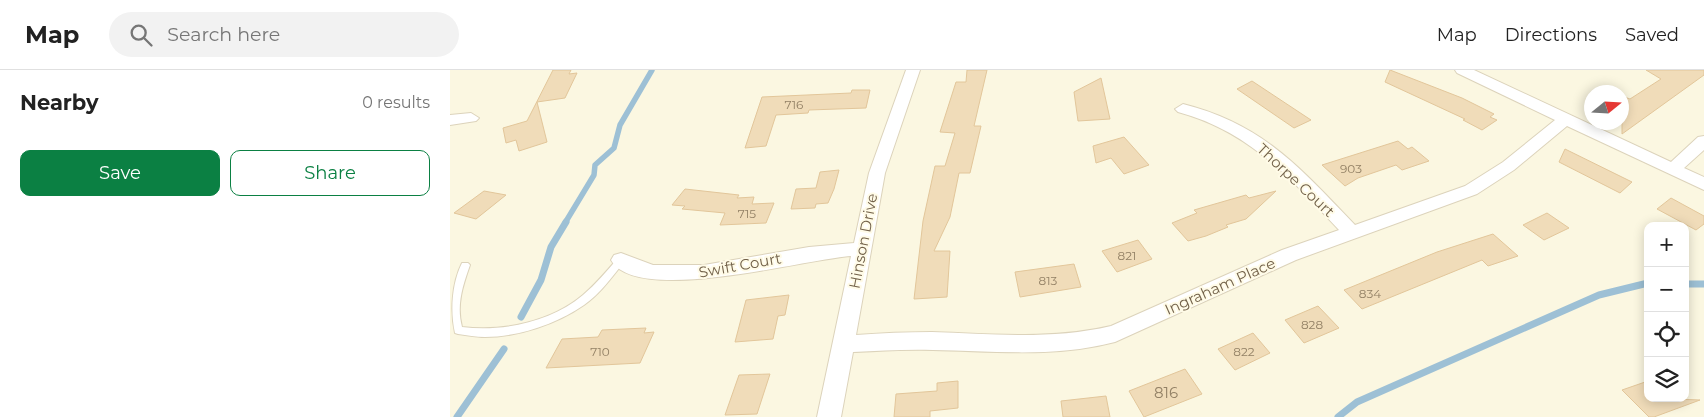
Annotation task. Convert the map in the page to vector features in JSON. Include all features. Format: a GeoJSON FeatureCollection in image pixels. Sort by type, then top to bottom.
{"type":"FeatureCollection","features":[{"type":"Feature","properties":{"kind":"street","name":"Hinson Drive"},"geometry":{"type":"LineString","coordinates":[[829,417],[877,173],[912,70]]}},
{"type":"Feature","properties":{"kind":"street"},"geometry":{"type":"LineString","coordinates":[[1462,70],[1704,184]]}},
{"type":"Feature","properties":{"kind":"street","name":"Thorpe Court"},"geometry":{"type":"LineString","coordinates":[[1183,109],[1215,117],[1266,149],[1352,233]]}},
{"type":"Feature","properties":{"kind":"street"},"geometry":{"type":"LineString","coordinates":[[450,120],[471,118]]}},
{"type":"Feature","properties":{"kind":"street","name":"Ingraham Place"},"geometry":{"type":"LineString","coordinates":[[843,344],[930,341],[1052,345],[1098,338],[1115,333],[1289,255],[1484,184],[1526,153],[1566,119]]}},
{"type":"Feature","properties":{"kind":"street"},"geometry":{"type":"LineString","coordinates":[[1673,169],[1704,141]]}},
{"type":"Feature","properties":{"kind":"street","name":"Swift Court"},"geometry":{"type":"LineString","coordinates":[[621,260],[652,272],[690,274],[800,255],[861,249]]}},
{"type":"Feature","properties":{"kind":"lane"},"geometry":{"type":"LineString","coordinates":[[465,265],[451,309],[452,319],[458,330],[485,333],[506,332],[539,322],[580,302],[602,284],[621,260]]}},
{"type":"Feature","properties":{"kind":"building"},"geometry":{"type":"Polygon","coordinates":[[[553,70],[571,70],[569,74],[577,73],[565,98],[537,102],[547,142],[519,151],[516,140],[506,143],[503,128],[527,121],[553,70]]]}},
{"type":"Feature","properties":{"kind":"building"},"geometry":{"type":"Polygon","coordinates":[[[967,70],[987,70],[974,126],[981,126],[970,173],[959,173],[950,217],[934,251],[950,251],[947,297],[914,299],[923,221],[935,166],[945,166],[955,133],[940,132],[956,82],[966,82],[967,70]]]}},
{"type":"Feature","properties":{"kind":"building"},"geometry":{"type":"Polygon","coordinates":[[[1390,70],[1462,98],[1494,114],[1490,117],[1497,120],[1482,130],[1463,120],[1465,119],[1385,82],[1390,70]]]}},
{"type":"Feature","properties":{"kind":"building"},"geometry":{"type":"Polygon","coordinates":[[[1646,70],[1704,70],[1704,75],[1629,129],[1629,99],[1661,79],[1646,70]]]}},
{"type":"Feature","properties":{"kind":"building"},"geometry":{"type":"Polygon","coordinates":[[[1101,78],[1110,119],[1078,121],[1074,92],[1101,78]]]}},
{"type":"Feature","properties":{"kind":"building"},"geometry":{"type":"Polygon","coordinates":[[[1252,81],[1311,120],[1294,128],[1237,89],[1252,81]]]}},
{"type":"Feature","properties":{"kind":"building"},"geometry":{"type":"Polygon","coordinates":[[[852,90],[870,90],[866,108],[809,110],[808,113],[776,115],[766,146],[745,148],[762,97],[851,93],[852,90]]]}},
{"type":"Feature","properties":{"kind":"building"},"geometry":{"type":"Polygon","coordinates":[[[1124,137],[1149,165],[1124,174],[1111,158],[1096,163],[1093,146],[1124,137]]]}},
{"type":"Feature","properties":{"kind":"building"},"geometry":{"type":"Polygon","coordinates":[[[1398,141],[1408,149],[1412,147],[1429,161],[1402,170],[1396,165],[1358,178],[1345,186],[1322,165],[1398,141]]]}},
{"type":"Feature","properties":{"kind":"building"},"geometry":{"type":"Polygon","coordinates":[[[1565,149],[1632,182],[1620,193],[1559,162],[1565,149]]]}},
{"type":"Feature","properties":{"kind":"building"},"geometry":{"type":"Polygon","coordinates":[[[839,170],[828,203],[816,204],[815,208],[791,209],[796,189],[816,188],[820,172],[839,170]]]}},
{"type":"Feature","properties":{"kind":"building"},"geometry":{"type":"Polygon","coordinates":[[[685,189],[739,195],[737,198],[754,197],[752,204],[774,203],[766,223],[720,225],[725,213],[682,209],[685,206],[672,205],[685,189]]]}},
{"type":"Feature","properties":{"kind":"building"},"geometry":{"type":"Polygon","coordinates":[[[484,191],[506,195],[476,219],[454,213],[484,191]]]}},
{"type":"Feature","properties":{"kind":"building"},"geometry":{"type":"Polygon","coordinates":[[[1276,191],[1246,219],[1226,225],[1228,227],[1206,236],[1188,241],[1172,223],[1197,213],[1194,210],[1246,195],[1249,198],[1276,191]]]}},
{"type":"Feature","properties":{"kind":"building"},"geometry":{"type":"Polygon","coordinates":[[[1671,198],[1704,216],[1704,224],[1696,230],[1689,226],[1689,222],[1681,222],[1657,209],[1671,198]]]}},
{"type":"Feature","properties":{"kind":"building"},"geometry":{"type":"Polygon","coordinates":[[[1547,213],[1569,228],[1544,240],[1523,225],[1547,213]]]}},
{"type":"Feature","properties":{"kind":"building"},"geometry":{"type":"Polygon","coordinates":[[[1493,234],[1518,256],[1488,266],[1482,260],[1362,309],[1344,290],[1437,252],[1493,234]]]}},
{"type":"Feature","properties":{"kind":"building"},"geometry":{"type":"Polygon","coordinates":[[[1138,240],[1152,259],[1117,272],[1102,251],[1138,240]]]}},
{"type":"Feature","properties":{"kind":"building"},"geometry":{"type":"Polygon","coordinates":[[[1074,264],[1081,287],[1020,297],[1015,272],[1074,264]]]}},
{"type":"Feature","properties":{"kind":"building"},"geometry":{"type":"Polygon","coordinates":[[[789,295],[785,315],[778,316],[773,339],[735,342],[746,300],[789,295]]]}},
{"type":"Feature","properties":{"kind":"building"},"geometry":{"type":"Polygon","coordinates":[[[1318,306],[1339,328],[1304,343],[1285,320],[1318,306]]]}},
{"type":"Feature","properties":{"kind":"building"},"geometry":{"type":"Polygon","coordinates":[[[646,328],[644,333],[654,332],[640,363],[546,368],[562,339],[598,337],[602,330],[646,328]]]}},
{"type":"Feature","properties":{"kind":"building"},"geometry":{"type":"Polygon","coordinates":[[[1253,333],[1270,353],[1235,370],[1218,349],[1253,333]]]}},
{"type":"Feature","properties":{"kind":"building"},"geometry":{"type":"Polygon","coordinates":[[[1185,369],[1202,394],[1144,417],[1129,391],[1185,369]]]}},
{"type":"Feature","properties":{"kind":"building"},"geometry":{"type":"Polygon","coordinates":[[[770,374],[757,414],[725,415],[739,375],[770,374]]]}},
{"type":"Feature","properties":{"kind":"building"},"geometry":{"type":"Polygon","coordinates":[[[958,381],[958,408],[930,411],[930,417],[894,417],[896,394],[937,391],[937,383],[958,381]]]}},
{"type":"Feature","properties":{"kind":"building"},"geometry":{"type":"Polygon","coordinates":[[[1644,382],[1644,402],[1689,402],[1689,400],[1700,400],[1654,417],[1649,417],[1622,390],[1644,382]]]}},
{"type":"Feature","properties":{"kind":"building"},"geometry":{"type":"Polygon","coordinates":[[[1106,396],[1110,417],[1063,417],[1061,401],[1106,396]]]}},
{"type":"Feature","properties":{"kind":"waterway"},"geometry":{"type":"LineString","coordinates":[[565,223],[594,175],[595,165],[614,148],[620,125],[652,70]]}},
{"type":"Feature","properties":{"kind":"waterway"},"geometry":{"type":"LineString","coordinates":[[521,317],[541,280],[551,247],[566,222]]}},
{"type":"Feature","properties":{"kind":"waterway"},"geometry":{"type":"LineString","coordinates":[[1338,417],[1357,402],[1599,295],[1644,284]]}},
{"type":"Feature","properties":{"kind":"waterway"},"geometry":{"type":"LineString","coordinates":[[1689,284],[1704,284]]}},
{"type":"Feature","properties":{"kind":"waterway"},"geometry":{"type":"LineString","coordinates":[[457,417],[504,349]]}}]}
